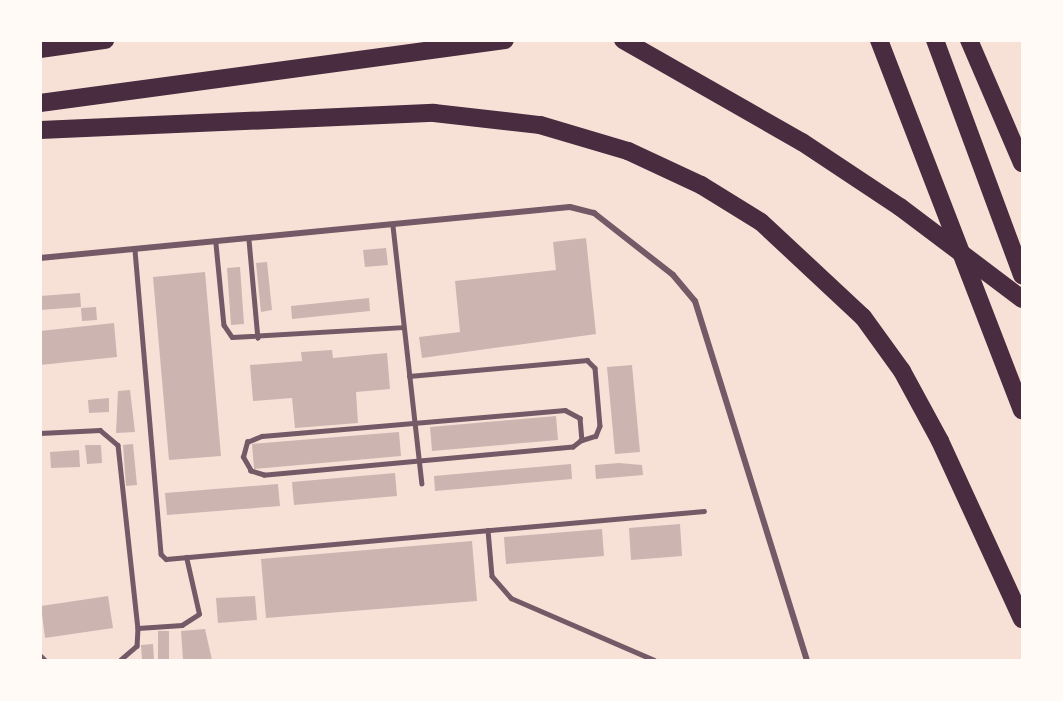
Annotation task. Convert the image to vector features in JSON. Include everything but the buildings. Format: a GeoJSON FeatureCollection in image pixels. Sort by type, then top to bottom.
{"type":"FeatureCollection","features":[{"type":"Feature","properties":{"kind":"highway"},"geometry":{"type":"LineString","coordinates":[[40,49],[105,40]]}},
{"type":"Feature","properties":{"kind":"highway"},"geometry":{"type":"LineString","coordinates":[[40,103],[505,40]]}},
{"type":"Feature","properties":{"kind":"highway"},"geometry":{"type":"LineString","coordinates":[[623,40],[802,142],[900,207],[1023,299]]}},
{"type":"Feature","properties":{"kind":"highway"},"geometry":{"type":"LineString","coordinates":[[867,40],[906,112]]}},
{"type":"Feature","properties":{"kind":"highway"},"geometry":{"type":"LineString","coordinates":[[879,40],[1023,411]]}},
{"type":"Feature","properties":{"kind":"highway"},"geometry":{"type":"LineString","coordinates":[[936,40],[1023,275]]}},
{"type":"Feature","properties":{"kind":"highway"},"geometry":{"type":"LineString","coordinates":[[969,40],[1023,163]]}},
{"type":"Feature","properties":{"kind":"highway"},"geometry":{"type":"LineString","coordinates":[[40,130],[434,113],[540,125],[628,151],[701,184],[761,222],[863,316],[902,371],[940,441],[1023,619]]}},
{"type":"Feature","properties":{"kind":"street"},"geometry":{"type":"LineString","coordinates":[[40,258],[216,244],[578,208],[602,218],[682,283],[699,311],[807,660]]}},
{"type":"Feature","properties":{"kind":"lane"},"geometry":{"type":"LineString","coordinates":[[393,226],[422,483]]}},
{"type":"Feature","properties":{"kind":"lane"},"geometry":{"type":"LineString","coordinates":[[249,240],[258,338]]}},
{"type":"Feature","properties":{"kind":"lane"},"geometry":{"type":"LineString","coordinates":[[216,244],[225,329],[236,338],[403,327]]}},
{"type":"Feature","properties":{"kind":"lane"},"geometry":{"type":"LineString","coordinates":[[135,250],[160,554],[166,559],[704,511]]}},
{"type":"Feature","properties":{"kind":"lane"},"geometry":{"type":"LineString","coordinates":[[409,376],[587,360],[595,368],[600,426],[596,436],[581,441],[573,447],[264,475],[251,471],[243,457],[248,442],[262,436],[572,410],[580,418],[581,441]]}},
{"type":"Feature","properties":{"kind":"lane"},"geometry":{"type":"LineString","coordinates":[[40,433],[91,429],[114,437],[120,453],[138,628],[137,646],[122,660]]}},
{"type":"Feature","properties":{"kind":"lane"},"geometry":{"type":"LineString","coordinates":[[488,530],[492,576],[511,598],[654,660]]}},
{"type":"Feature","properties":{"kind":"lane"},"geometry":{"type":"LineString","coordinates":[[138,628],[182,625],[199,614],[186,557]]}},
{"type":"Feature","properties":{"kind":"lane"},"geometry":{"type":"LineString","coordinates":[[40,655],[45,660]]}}]}
